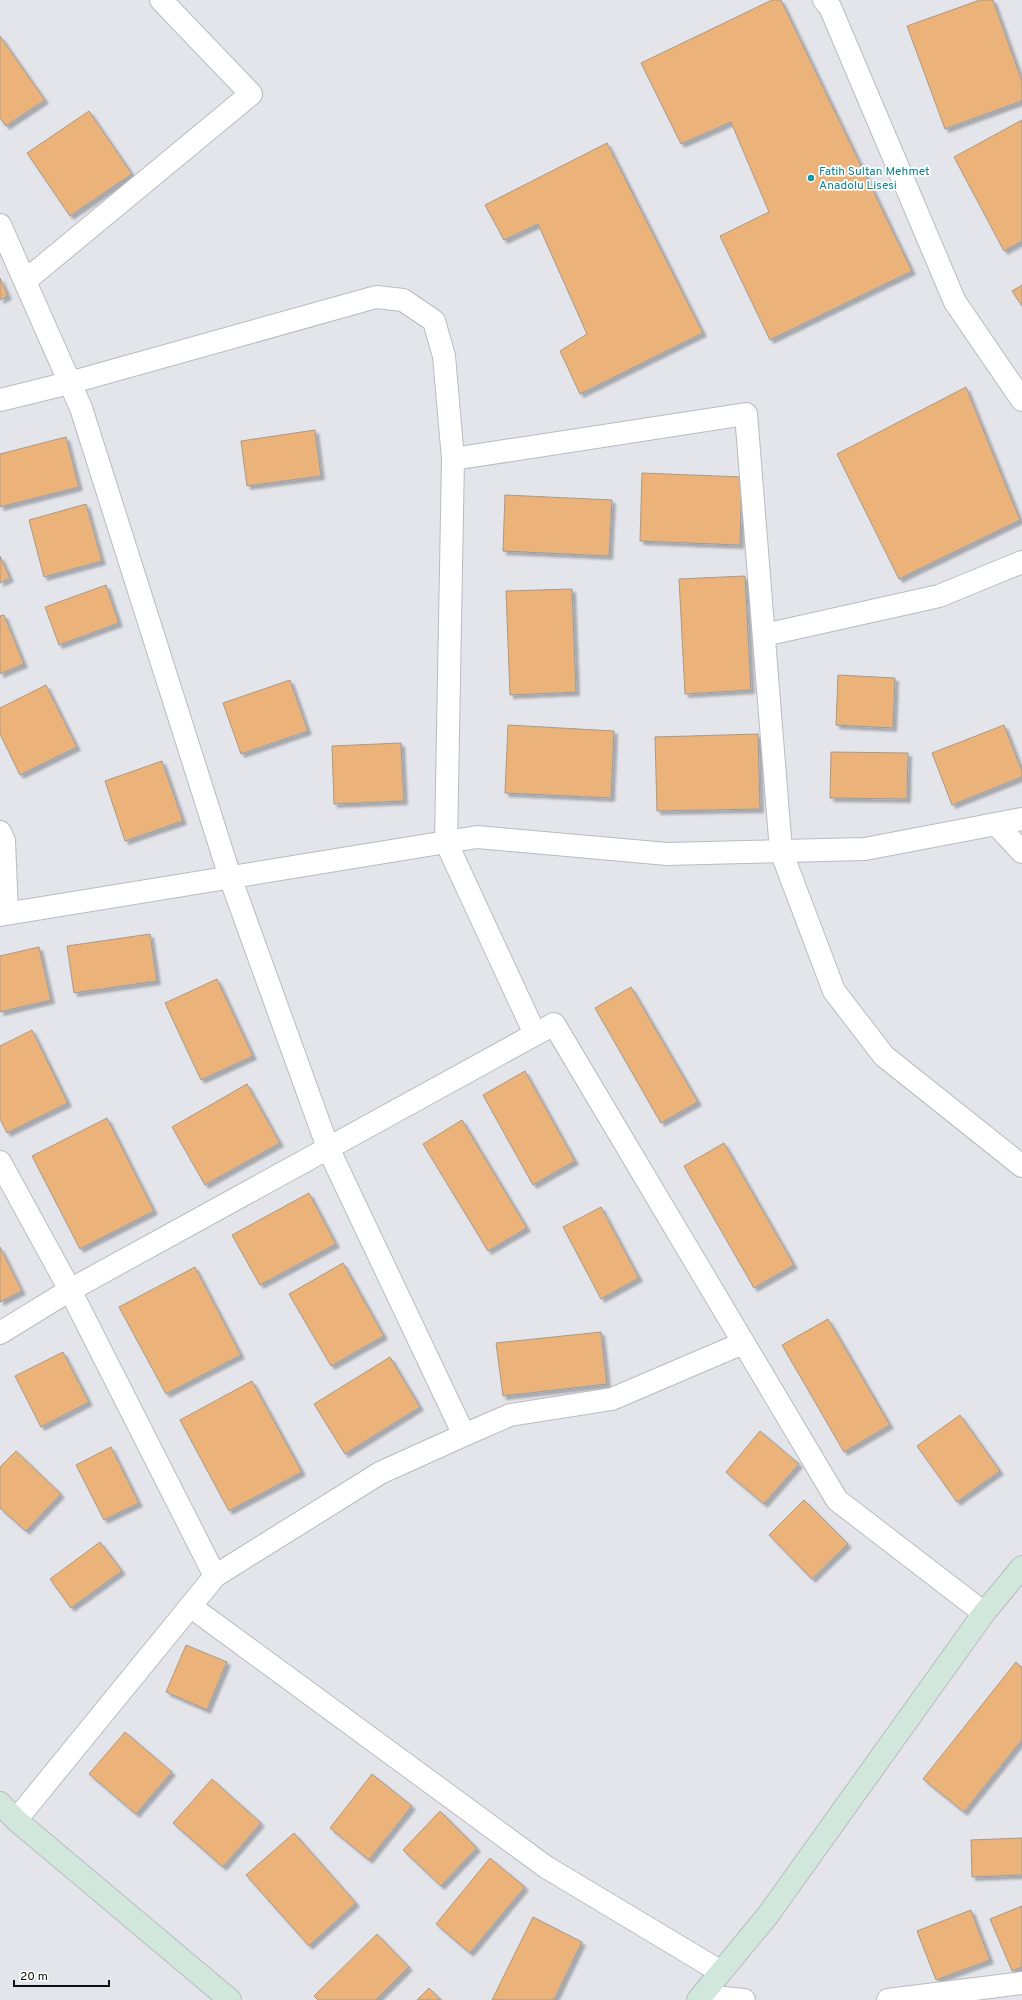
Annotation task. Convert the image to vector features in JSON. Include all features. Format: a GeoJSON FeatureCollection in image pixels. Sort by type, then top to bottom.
{"type":"FeatureCollection","features":[{"type":"Feature","properties":{"kind":"street"},"geometry":{"type":"LineString","coordinates":[[25,281],[251,94],[162,0]]}},
{"type":"Feature","properties":{"kind":"street"},"geometry":{"type":"LineString","coordinates":[[824,0],[830,7],[955,302],[1022,400]]}},
{"type":"Feature","properties":{"kind":"street"},"geometry":{"type":"LineString","coordinates":[[0,225],[80,408],[230,877],[328,1148],[464,1435]]}},
{"type":"Feature","properties":{"kind":"street"},"geometry":{"type":"LineString","coordinates":[[0,400],[69,383],[376,297],[403,300],[434,321],[444,356],[453,459],[446,842],[535,1034]]}},
{"type":"Feature","properties":{"kind":"street"},"geometry":{"type":"LineString","coordinates":[[453,459],[746,414],[781,851],[834,991],[838,997],[884,1056],[1022,1166]]}},
{"type":"Feature","properties":{"kind":"street"},"geometry":{"type":"LineString","coordinates":[[764,635],[939,596],[1022,562]]}},
{"type":"Feature","properties":{"kind":"street"},"geometry":{"type":"LineString","coordinates":[[0,832],[4,840],[4,914],[477,837],[667,854],[866,849],[1022,819]]}},
{"type":"Feature","properties":{"kind":"street"},"geometry":{"type":"LineString","coordinates":[[996,824],[1022,852]]}},
{"type":"Feature","properties":{"kind":"street"},"geometry":{"type":"LineString","coordinates":[[0,1333],[70,1290],[554,1024],[837,1500],[984,1613]]}},
{"type":"Feature","properties":{"kind":"street"},"geometry":{"type":"LineString","coordinates":[[0,1162],[70,1290],[215,1576]]}},
{"type":"Feature","properties":{"kind":"street"},"geometry":{"type":"LineString","coordinates":[[16,1820],[215,1576],[380,1473],[464,1435],[510,1415],[612,1399],[743,1343]]}},
{"type":"Feature","properties":{"kind":"street"},"geometry":{"type":"LineString","coordinates":[[700,1998],[768,1915],[984,1613],[1022,1567]]}},
{"type":"Feature","properties":{"kind":"street"},"geometry":{"type":"LineString","coordinates":[[190,1606],[546,1867],[721,1972]]}},
{"type":"Feature","properties":{"kind":"street"},"geometry":{"type":"LineString","coordinates":[[0,1803],[16,1820],[230,2000]]}},
{"type":"Feature","properties":{"kind":"street"},"geometry":{"type":"LineString","coordinates":[[888,2000],[1022,1983]]}},
{"type":"Feature","properties":{"kind":"street"},"geometry":{"type":"LineString","coordinates":[[700,1998],[744,2000]]}},
{"type":"Feature","properties":{"kind":"building","name":"Fatih Sultan Mehmet Anadolu Lisesi"},"geometry":{"type":"Polygon","coordinates":[[[772,0],[781,0],[912,271],[770,340],[720,236],[769,212],[731,122],[681,144],[641,63],[772,0]]]}},
{"type":"Feature","properties":{"kind":"building"},"geometry":{"type":"Polygon","coordinates":[[[980,0],[993,0],[1022,81],[1022,101],[945,129],[907,26],[980,0]]]}},
{"type":"Feature","properties":{"kind":"building"},"geometry":{"type":"Polygon","coordinates":[[[0,36],[45,100],[6,126],[0,118],[0,36]]]}},
{"type":"Feature","properties":{"kind":"building"},"geometry":{"type":"Polygon","coordinates":[[[89,111],[132,174],[70,216],[27,153],[89,111]]]}},
{"type":"Feature","properties":{"kind":"building"},"geometry":{"type":"Polygon","coordinates":[[[1022,120],[1022,241],[1004,251],[954,157],[1022,120]]]}},
{"type":"Feature","properties":{"kind":"building"},"geometry":{"type":"Polygon","coordinates":[[[607,143],[703,333],[580,394],[560,351],[587,334],[538,224],[504,240],[485,205],[607,143]]]}},
{"type":"Feature","properties":{"kind":"building"},"geometry":{"type":"Polygon","coordinates":[[[0,278],[8,296],[0,300],[0,278]]]}},
{"type":"Feature","properties":{"kind":"building"},"geometry":{"type":"Polygon","coordinates":[[[1022,285],[1022,306],[1012,291],[1022,285]]]}},
{"type":"Feature","properties":{"kind":"building"},"geometry":{"type":"Polygon","coordinates":[[[966,387],[1020,520],[899,579],[837,454],[966,387]]]}},
{"type":"Feature","properties":{"kind":"building"},"geometry":{"type":"Polygon","coordinates":[[[315,430],[321,476],[247,486],[241,441],[315,430]]]}},
{"type":"Feature","properties":{"kind":"building"},"geometry":{"type":"Polygon","coordinates":[[[66,437],[79,487],[0,507],[0,454],[66,437]]]}},
{"type":"Feature","properties":{"kind":"building"},"geometry":{"type":"Polygon","coordinates":[[[642,473],[742,477],[740,545],[640,541],[642,473]]]}},
{"type":"Feature","properties":{"kind":"building"},"geometry":{"type":"Polygon","coordinates":[[[505,495],[612,500],[609,556],[503,551],[505,495]]]}},
{"type":"Feature","properties":{"kind":"building"},"geometry":{"type":"Polygon","coordinates":[[[86,504],[102,561],[44,577],[29,520],[86,504]]]}},
{"type":"Feature","properties":{"kind":"building"},"geometry":{"type":"Polygon","coordinates":[[[0,556],[10,578],[0,583],[0,556]]]}},
{"type":"Feature","properties":{"kind":"building"},"geometry":{"type":"Polygon","coordinates":[[[745,576],[751,690],[685,694],[679,579],[745,576]]]}},
{"type":"Feature","properties":{"kind":"building"},"geometry":{"type":"Polygon","coordinates":[[[106,585],[119,623],[59,645],[45,607],[106,585]]]}},
{"type":"Feature","properties":{"kind":"building"},"geometry":{"type":"Polygon","coordinates":[[[572,589],[576,692],[510,695],[506,591],[572,589]]]}},
{"type":"Feature","properties":{"kind":"building"},"geometry":{"type":"Polygon","coordinates":[[[4,615],[24,664],[0,674],[0,616],[4,615]]]}},
{"type":"Feature","properties":{"kind":"building"},"geometry":{"type":"Polygon","coordinates":[[[838,675],[895,678],[893,728],[836,725],[838,675]]]}},
{"type":"Feature","properties":{"kind":"building"},"geometry":{"type":"Polygon","coordinates":[[[290,680],[308,731],[241,754],[223,703],[290,680]]]}},
{"type":"Feature","properties":{"kind":"building"},"geometry":{"type":"Polygon","coordinates":[[[46,685],[77,747],[20,775],[0,734],[0,708],[46,685]]]}},
{"type":"Feature","properties":{"kind":"building"},"geometry":{"type":"Polygon","coordinates":[[[508,725],[614,731],[611,798],[505,793],[508,725]]]}},
{"type":"Feature","properties":{"kind":"building"},"geometry":{"type":"Polygon","coordinates":[[[1004,725],[1022,771],[1022,777],[952,805],[932,753],[1004,725]]]}},
{"type":"Feature","properties":{"kind":"building"},"geometry":{"type":"Polygon","coordinates":[[[758,734],[760,809],[657,811],[655,737],[758,734]]]}},
{"type":"Feature","properties":{"kind":"building"},"geometry":{"type":"Polygon","coordinates":[[[401,743],[404,801],[334,804],[332,746],[401,743]]]}},
{"type":"Feature","properties":{"kind":"building"},"geometry":{"type":"Polygon","coordinates":[[[831,752],[908,753],[907,799],[830,798],[831,752]]]}},
{"type":"Feature","properties":{"kind":"building"},"geometry":{"type":"Polygon","coordinates":[[[162,761],[183,821],[125,841],[105,781],[162,761]]]}},
{"type":"Feature","properties":{"kind":"building"},"geometry":{"type":"Polygon","coordinates":[[[150,934],[157,981],[74,993],[67,946],[150,934]]]}},
{"type":"Feature","properties":{"kind":"building"},"geometry":{"type":"Polygon","coordinates":[[[39,947],[51,1000],[0,1012],[0,956],[39,947]]]}},
{"type":"Feature","properties":{"kind":"building"},"geometry":{"type":"Polygon","coordinates":[[[217,979],[253,1056],[201,1080],[165,1003],[217,979]]]}},
{"type":"Feature","properties":{"kind":"building"},"geometry":{"type":"Polygon","coordinates":[[[631,987],[698,1102],[661,1123],[595,1008],[631,987]]]}},
{"type":"Feature","properties":{"kind":"building"},"geometry":{"type":"Polygon","coordinates":[[[32,1030],[68,1103],[7,1133],[0,1119],[0,1046],[32,1030]]]}},
{"type":"Feature","properties":{"kind":"building"},"geometry":{"type":"Polygon","coordinates":[[[525,1071],[575,1161],[533,1185],[483,1095],[525,1071]]]}},
{"type":"Feature","properties":{"kind":"building"},"geometry":{"type":"Polygon","coordinates":[[[247,1084],[280,1143],[205,1185],[172,1127],[247,1084]]]}},
{"type":"Feature","properties":{"kind":"building"},"geometry":{"type":"Polygon","coordinates":[[[107,1118],[154,1211],[80,1249],[32,1156],[107,1118]]]}},
{"type":"Feature","properties":{"kind":"building"},"geometry":{"type":"Polygon","coordinates":[[[462,1120],[527,1228],[488,1251],[423,1144],[462,1120]]]}},
{"type":"Feature","properties":{"kind":"building"},"geometry":{"type":"Polygon","coordinates":[[[724,1143],[794,1265],[754,1288],[684,1166],[724,1143]]]}},
{"type":"Feature","properties":{"kind":"building"},"geometry":{"type":"Polygon","coordinates":[[[309,1193],[336,1244],[260,1285],[232,1235],[309,1193]]]}},
{"type":"Feature","properties":{"kind":"building"},"geometry":{"type":"Polygon","coordinates":[[[601,1207],[639,1278],[601,1299],[563,1227],[601,1207]]]}},
{"type":"Feature","properties":{"kind":"building"},"geometry":{"type":"Polygon","coordinates":[[[0,1247],[22,1291],[0,1302],[0,1247]]]}},
{"type":"Feature","properties":{"kind":"building"},"geometry":{"type":"Polygon","coordinates":[[[343,1263],[384,1336],[331,1366],[289,1294],[343,1263]]]}},
{"type":"Feature","properties":{"kind":"building"},"geometry":{"type":"Polygon","coordinates":[[[195,1267],[241,1355],[166,1394],[119,1307],[195,1267]]]}},
{"type":"Feature","properties":{"kind":"building"},"geometry":{"type":"Polygon","coordinates":[[[828,1319],[890,1425],[844,1452],[782,1345],[828,1319]]]}},
{"type":"Feature","properties":{"kind":"building"},"geometry":{"type":"Polygon","coordinates":[[[601,1332],[607,1384],[503,1396],[496,1343],[601,1332]]]}},
{"type":"Feature","properties":{"kind":"building"},"geometry":{"type":"Polygon","coordinates":[[[63,1352],[89,1402],[41,1427],[15,1376],[63,1352]]]}},
{"type":"Feature","properties":{"kind":"building"},"geometry":{"type":"Polygon","coordinates":[[[390,1357],[420,1407],[345,1454],[314,1404],[390,1357]]]}},
{"type":"Feature","properties":{"kind":"building"},"geometry":{"type":"Polygon","coordinates":[[[252,1381],[302,1472],[229,1511],[180,1420],[252,1381]]]}},
{"type":"Feature","properties":{"kind":"building"},"geometry":{"type":"Polygon","coordinates":[[[960,1415],[1000,1471],[957,1502],[917,1446],[960,1415]]]}},
{"type":"Feature","properties":{"kind":"building"},"geometry":{"type":"Polygon","coordinates":[[[760,1431],[799,1464],[764,1504],[726,1472],[760,1431]]]}},
{"type":"Feature","properties":{"kind":"building"},"geometry":{"type":"Polygon","coordinates":[[[111,1447],[139,1503],[104,1520],[76,1465],[111,1447]]]}},
{"type":"Feature","properties":{"kind":"building"},"geometry":{"type":"Polygon","coordinates":[[[16,1451],[61,1494],[26,1531],[0,1508],[0,1467],[16,1451]]]}},
{"type":"Feature","properties":{"kind":"building"},"geometry":{"type":"Polygon","coordinates":[[[804,1500],[848,1544],[812,1579],[769,1535],[804,1500]]]}},
{"type":"Feature","properties":{"kind":"building"},"geometry":{"type":"Polygon","coordinates":[[[100,1542],[122,1571],[71,1608],[50,1579],[100,1542]]]}},
{"type":"Feature","properties":{"kind":"building"},"geometry":{"type":"Polygon","coordinates":[[[186,1645],[227,1662],[207,1710],[166,1692],[186,1645]]]}},
{"type":"Feature","properties":{"kind":"building"},"geometry":{"type":"Polygon","coordinates":[[[1016,1662],[1022,1668],[1022,1740],[964,1812],[923,1779],[1016,1662]]]}},
{"type":"Feature","properties":{"kind":"building"},"geometry":{"type":"Polygon","coordinates":[[[125,1732],[172,1772],[136,1814],[89,1774],[125,1732]]]}},
{"type":"Feature","properties":{"kind":"building"},"geometry":{"type":"Polygon","coordinates":[[[372,1774],[412,1806],[369,1860],[330,1828],[372,1774]]]}},
{"type":"Feature","properties":{"kind":"building"},"geometry":{"type":"Polygon","coordinates":[[[212,1779],[261,1823],[223,1867],[173,1823],[212,1779]]]}},
{"type":"Feature","properties":{"kind":"building"},"geometry":{"type":"Polygon","coordinates":[[[440,1811],[477,1848],[441,1886],[403,1850],[440,1811]]]}},
{"type":"Feature","properties":{"kind":"building"},"geometry":{"type":"Polygon","coordinates":[[[294,1833],[356,1903],[309,1946],[246,1875],[294,1833]]]}},
{"type":"Feature","properties":{"kind":"building"},"geometry":{"type":"Polygon","coordinates":[[[1022,1838],[1022,1875],[972,1877],[971,1840],[1022,1838]]]}},
{"type":"Feature","properties":{"kind":"building"},"geometry":{"type":"Polygon","coordinates":[[[490,1858],[525,1887],[470,1953],[436,1924],[490,1858]]]}},
{"type":"Feature","properties":{"kind":"building"},"geometry":{"type":"Polygon","coordinates":[[[1022,1906],[1022,1967],[1012,1971],[990,1919],[1022,1906]]]}},
{"type":"Feature","properties":{"kind":"building"},"geometry":{"type":"Polygon","coordinates":[[[971,1910],[990,1960],[936,1980],[917,1931],[971,1910]]]}},
{"type":"Feature","properties":{"kind":"building"},"geometry":{"type":"Polygon","coordinates":[[[533,1917],[582,1942],[554,2000],[492,2000],[533,1917]]]}},
{"type":"Feature","properties":{"kind":"building"},"geometry":{"type":"Polygon","coordinates":[[[377,1934],[409,1967],[376,2000],[318,2000],[314,1996],[377,1934]]]}},
{"type":"Feature","properties":{"kind":"building"},"geometry":{"type":"Polygon","coordinates":[[[429,1988],[441,2000],[417,2000],[429,1988]]]}},
{"type":"Feature","properties":{"kind":"place","name":"Fatih Sultan Mehmet Anadolu Lisesi"},"geometry":{"type":"Point","coordinates":[811,178]}}]}
